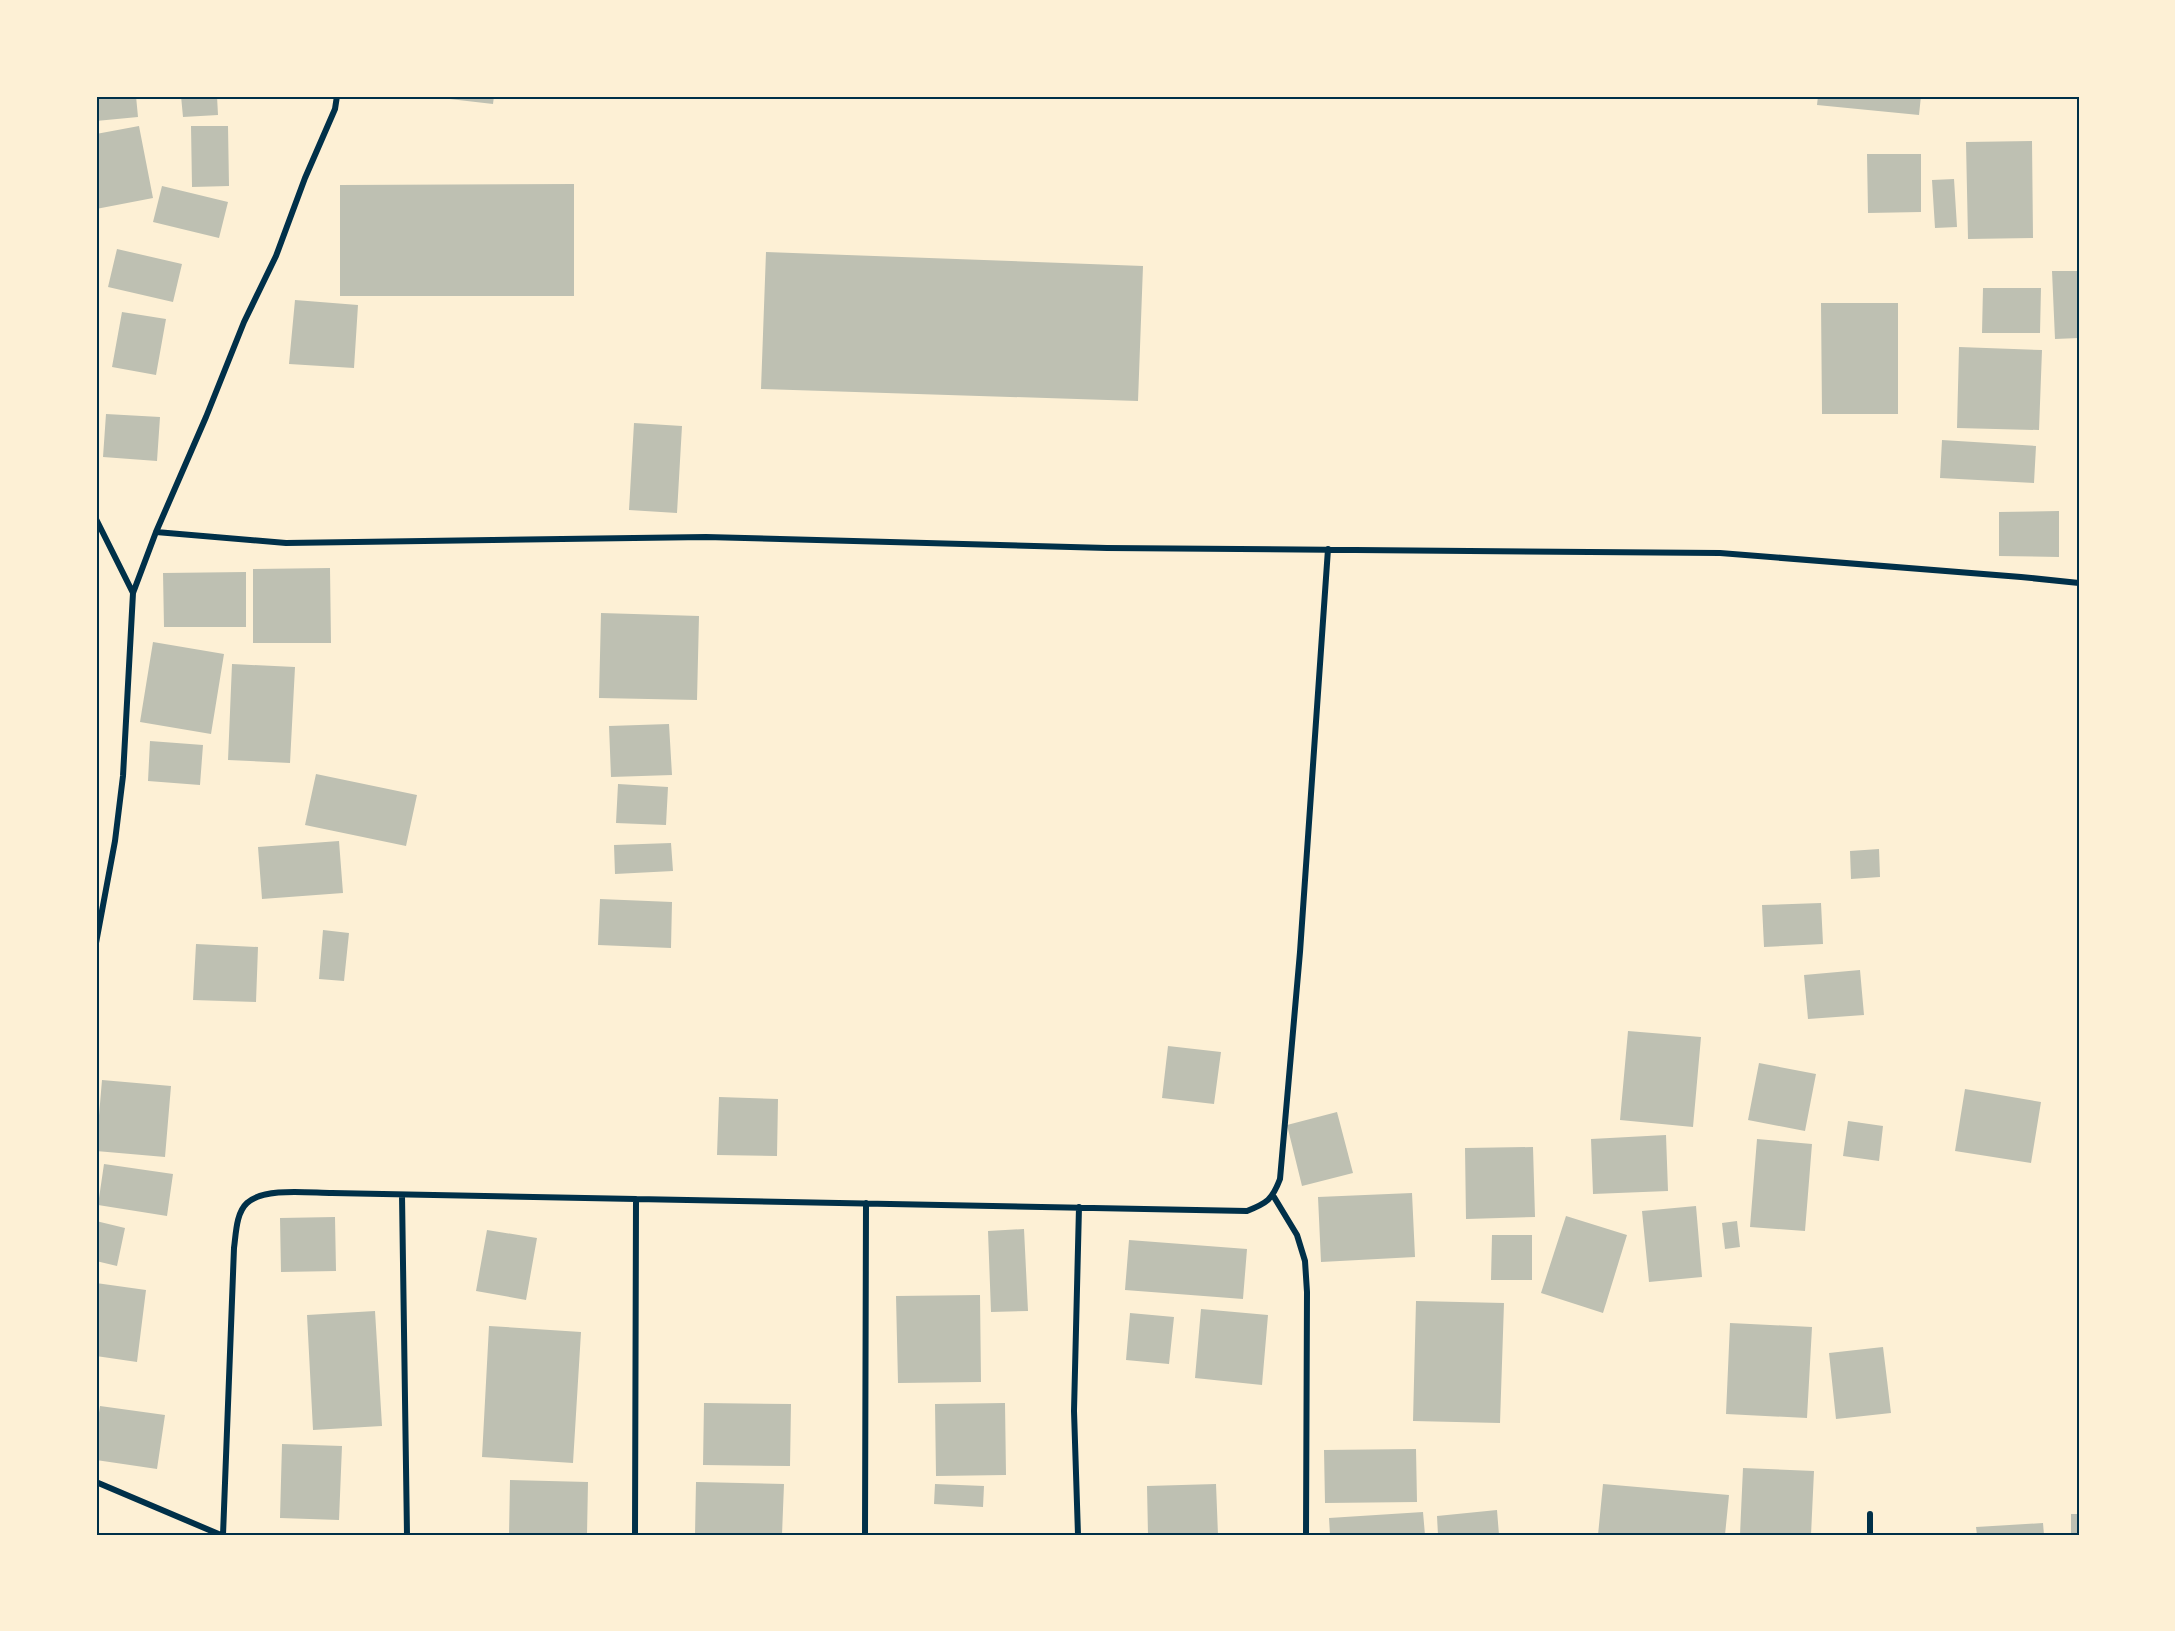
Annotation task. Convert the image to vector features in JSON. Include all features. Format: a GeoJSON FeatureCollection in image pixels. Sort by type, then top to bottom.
{"type":"FeatureCollection","features":[{"type":"Feature","properties":{"kind":"street"},"geometry":{"type":"LineString","coordinates":[[96,943],[123,776],[133,593],[156,532],[244,322],[276,256],[305,178],[335,109],[336,96]]}},
{"type":"Feature","properties":{"kind":"street"},"geometry":{"type":"LineString","coordinates":[[96,519],[133,593]]}},
{"type":"Feature","properties":{"kind":"street"},"geometry":{"type":"LineString","coordinates":[[156,532],[286,543],[706,537],[1107,548],[1720,553],[2079,583]]}},
{"type":"Feature","properties":{"kind":"street"},"geometry":{"type":"LineString","coordinates":[[96,1482],[222,1535],[234,1248],[238,1219],[247,1203],[277,1192],[1247,1211],[1274,1197],[1280,1179],[1300,952],[1328,549]]}},
{"type":"Feature","properties":{"kind":"street"},"geometry":{"type":"LineString","coordinates":[[402,1194],[407,1535]]}},
{"type":"Feature","properties":{"kind":"street"},"geometry":{"type":"LineString","coordinates":[[1274,1197],[1297,1235],[1305,1261],[1307,1292],[1306,1535]]}},
{"type":"Feature","properties":{"kind":"street"},"geometry":{"type":"LineString","coordinates":[[635,1535],[636,1199]]}},
{"type":"Feature","properties":{"kind":"street"},"geometry":{"type":"LineString","coordinates":[[865,1535],[866,1203]]}},
{"type":"Feature","properties":{"kind":"street"},"geometry":{"type":"LineString","coordinates":[[1078,1535],[1074,1411],[1079,1208]]}},
{"type":"Feature","properties":{"kind":"street"},"geometry":{"type":"LineString","coordinates":[[1870,1514],[1870,1535]]}},
{"type":"Feature","properties":{"kind":"building"},"geometry":{"type":"Polygon","coordinates":[[[96,96],[136,96],[138,117],[96,121],[96,96]]]}},
{"type":"Feature","properties":{"kind":"building"},"geometry":{"type":"Polygon","coordinates":[[[181,96],[217,96],[218,115],[183,117],[181,96]]]}},
{"type":"Feature","properties":{"kind":"building"},"geometry":{"type":"Polygon","coordinates":[[[441,96],[494,96],[493,104],[441,98],[441,96]]]}},
{"type":"Feature","properties":{"kind":"building"},"geometry":{"type":"Polygon","coordinates":[[[1818,96],[1921,96],[1919,115],[1817,105],[1818,96]]]}},
{"type":"Feature","properties":{"kind":"building"},"geometry":{"type":"Polygon","coordinates":[[[139,126],[153,198],[96,209],[96,134],[139,126]]]}},
{"type":"Feature","properties":{"kind":"building"},"geometry":{"type":"Polygon","coordinates":[[[191,126],[228,126],[229,186],[192,187],[191,126]]]}},
{"type":"Feature","properties":{"kind":"building"},"geometry":{"type":"Polygon","coordinates":[[[2032,141],[2033,238],[1968,239],[1966,142],[2032,141]]]}},
{"type":"Feature","properties":{"kind":"building"},"geometry":{"type":"Polygon","coordinates":[[[1867,154],[1921,154],[1921,212],[1868,213],[1867,154]]]}},
{"type":"Feature","properties":{"kind":"building"},"geometry":{"type":"Polygon","coordinates":[[[1954,179],[1957,227],[1935,228],[1932,180],[1954,179]]]}},
{"type":"Feature","properties":{"kind":"building"},"geometry":{"type":"Polygon","coordinates":[[[574,184],[574,296],[340,296],[340,185],[574,184]]]}},
{"type":"Feature","properties":{"kind":"building"},"geometry":{"type":"Polygon","coordinates":[[[162,186],[228,202],[219,238],[153,222],[162,186]]]}},
{"type":"Feature","properties":{"kind":"building"},"geometry":{"type":"Polygon","coordinates":[[[117,249],[182,264],[173,302],[108,287],[117,249]]]}},
{"type":"Feature","properties":{"kind":"building"},"geometry":{"type":"Polygon","coordinates":[[[766,252],[1143,266],[1138,401],[761,389],[766,252]]]}},
{"type":"Feature","properties":{"kind":"building"},"geometry":{"type":"Polygon","coordinates":[[[2052,271],[2079,271],[2079,338],[2055,339],[2052,271]]]}},
{"type":"Feature","properties":{"kind":"building"},"geometry":{"type":"Polygon","coordinates":[[[1983,288],[2041,288],[2040,333],[1982,333],[1983,288]]]}},
{"type":"Feature","properties":{"kind":"building"},"geometry":{"type":"Polygon","coordinates":[[[295,300],[358,305],[354,368],[289,364],[295,300]]]}},
{"type":"Feature","properties":{"kind":"building"},"geometry":{"type":"Polygon","coordinates":[[[1821,303],[1898,303],[1898,414],[1822,414],[1821,303]]]}},
{"type":"Feature","properties":{"kind":"building"},"geometry":{"type":"Polygon","coordinates":[[[122,312],[166,319],[156,375],[112,367],[122,312]]]}},
{"type":"Feature","properties":{"kind":"building"},"geometry":{"type":"Polygon","coordinates":[[[1959,347],[2042,350],[2039,430],[1957,428],[1959,347]]]}},
{"type":"Feature","properties":{"kind":"building"},"geometry":{"type":"Polygon","coordinates":[[[106,414],[160,417],[157,461],[103,457],[106,414]]]}},
{"type":"Feature","properties":{"kind":"building"},"geometry":{"type":"Polygon","coordinates":[[[634,423],[682,426],[677,513],[629,510],[634,423]]]}},
{"type":"Feature","properties":{"kind":"building"},"geometry":{"type":"Polygon","coordinates":[[[1942,440],[2036,446],[2034,483],[1940,478],[1942,440]]]}},
{"type":"Feature","properties":{"kind":"building"},"geometry":{"type":"Polygon","coordinates":[[[2059,511],[2059,557],[1999,556],[1999,512],[2059,511]]]}},
{"type":"Feature","properties":{"kind":"building"},"geometry":{"type":"Polygon","coordinates":[[[330,568],[331,643],[253,643],[253,569],[330,568]]]}},
{"type":"Feature","properties":{"kind":"building"},"geometry":{"type":"Polygon","coordinates":[[[246,572],[246,627],[164,627],[163,573],[246,572]]]}},
{"type":"Feature","properties":{"kind":"building"},"geometry":{"type":"Polygon","coordinates":[[[601,613],[699,616],[697,700],[599,698],[601,613]]]}},
{"type":"Feature","properties":{"kind":"building"},"geometry":{"type":"Polygon","coordinates":[[[153,642],[224,654],[211,734],[140,722],[153,642]]]}},
{"type":"Feature","properties":{"kind":"building"},"geometry":{"type":"Polygon","coordinates":[[[232,664],[295,667],[290,763],[228,760],[232,664]]]}},
{"type":"Feature","properties":{"kind":"building"},"geometry":{"type":"Polygon","coordinates":[[[669,724],[672,775],[611,777],[609,726],[669,724]]]}},
{"type":"Feature","properties":{"kind":"building"},"geometry":{"type":"Polygon","coordinates":[[[150,741],[203,745],[200,785],[148,781],[150,741]]]}},
{"type":"Feature","properties":{"kind":"building"},"geometry":{"type":"Polygon","coordinates":[[[316,774],[417,795],[406,846],[305,825],[316,774]]]}},
{"type":"Feature","properties":{"kind":"building"},"geometry":{"type":"Polygon","coordinates":[[[618,784],[668,787],[666,825],[616,823],[618,784]]]}},
{"type":"Feature","properties":{"kind":"building"},"geometry":{"type":"Polygon","coordinates":[[[339,841],[343,893],[262,899],[258,847],[339,841]]]}},
{"type":"Feature","properties":{"kind":"building"},"geometry":{"type":"Polygon","coordinates":[[[671,843],[673,871],[615,874],[614,845],[671,843]]]}},
{"type":"Feature","properties":{"kind":"building"},"geometry":{"type":"Polygon","coordinates":[[[1879,849],[1880,877],[1851,879],[1850,851],[1879,849]]]}},
{"type":"Feature","properties":{"kind":"building"},"geometry":{"type":"Polygon","coordinates":[[[600,899],[672,902],[671,948],[598,945],[600,899]]]}},
{"type":"Feature","properties":{"kind":"building"},"geometry":{"type":"Polygon","coordinates":[[[1821,903],[1823,944],[1764,947],[1762,905],[1821,903]]]}},
{"type":"Feature","properties":{"kind":"building"},"geometry":{"type":"Polygon","coordinates":[[[323,930],[349,933],[344,981],[319,979],[323,930]]]}},
{"type":"Feature","properties":{"kind":"building"},"geometry":{"type":"Polygon","coordinates":[[[196,944],[258,947],[256,1002],[193,1000],[196,944]]]}},
{"type":"Feature","properties":{"kind":"building"},"geometry":{"type":"Polygon","coordinates":[[[1860,970],[1864,1015],[1808,1019],[1804,975],[1860,970]]]}},
{"type":"Feature","properties":{"kind":"building"},"geometry":{"type":"Polygon","coordinates":[[[1628,1031],[1701,1037],[1693,1127],[1620,1120],[1628,1031]]]}},
{"type":"Feature","properties":{"kind":"building"},"geometry":{"type":"Polygon","coordinates":[[[1168,1046],[1221,1052],[1214,1104],[1162,1098],[1168,1046]]]}},
{"type":"Feature","properties":{"kind":"building"},"geometry":{"type":"Polygon","coordinates":[[[1759,1063],[1816,1074],[1805,1131],[1748,1120],[1759,1063]]]}},
{"type":"Feature","properties":{"kind":"building"},"geometry":{"type":"Polygon","coordinates":[[[102,1080],[171,1086],[165,1157],[96,1151],[102,1080]]]}},
{"type":"Feature","properties":{"kind":"building"},"geometry":{"type":"Polygon","coordinates":[[[1965,1089],[2041,1102],[2031,1163],[1955,1151],[1965,1089]]]}},
{"type":"Feature","properties":{"kind":"building"},"geometry":{"type":"Polygon","coordinates":[[[719,1097],[778,1099],[777,1156],[717,1155],[719,1097]]]}},
{"type":"Feature","properties":{"kind":"building"},"geometry":{"type":"Polygon","coordinates":[[[1337,1112],[1353,1173],[1302,1186],[1287,1125],[1337,1112]]]}},
{"type":"Feature","properties":{"kind":"building"},"geometry":{"type":"Polygon","coordinates":[[[1848,1121],[1883,1126],[1879,1161],[1843,1156],[1848,1121]]]}},
{"type":"Feature","properties":{"kind":"building"},"geometry":{"type":"Polygon","coordinates":[[[1666,1135],[1668,1191],[1593,1194],[1591,1139],[1666,1135]]]}},
{"type":"Feature","properties":{"kind":"building"},"geometry":{"type":"Polygon","coordinates":[[[1757,1139],[1812,1144],[1805,1231],[1750,1227],[1757,1139]]]}},
{"type":"Feature","properties":{"kind":"building"},"geometry":{"type":"Polygon","coordinates":[[[1533,1147],[1535,1217],[1466,1219],[1465,1148],[1533,1147]]]}},
{"type":"Feature","properties":{"kind":"building"},"geometry":{"type":"Polygon","coordinates":[[[104,1164],[173,1174],[167,1216],[98,1205],[104,1164]]]}},
{"type":"Feature","properties":{"kind":"building"},"geometry":{"type":"Polygon","coordinates":[[[1412,1193],[1415,1257],[1321,1262],[1318,1197],[1412,1193]]]}},
{"type":"Feature","properties":{"kind":"building"},"geometry":{"type":"Polygon","coordinates":[[[1696,1206],[1702,1277],[1649,1282],[1642,1211],[1696,1206]]]}},
{"type":"Feature","properties":{"kind":"building"},"geometry":{"type":"Polygon","coordinates":[[[1566,1216],[1627,1235],[1603,1313],[1541,1293],[1566,1216]]]}},
{"type":"Feature","properties":{"kind":"building"},"geometry":{"type":"Polygon","coordinates":[[[335,1217],[336,1271],[281,1272],[280,1218],[335,1217]]]}},
{"type":"Feature","properties":{"kind":"building"},"geometry":{"type":"Polygon","coordinates":[[[96,1221],[125,1228],[117,1266],[96,1261],[96,1221]]]}},
{"type":"Feature","properties":{"kind":"building"},"geometry":{"type":"Polygon","coordinates":[[[1737,1221],[1740,1247],[1725,1249],[1722,1223],[1737,1221]]]}},
{"type":"Feature","properties":{"kind":"building"},"geometry":{"type":"Polygon","coordinates":[[[1024,1229],[1028,1311],[991,1312],[988,1231],[1024,1229]]]}},
{"type":"Feature","properties":{"kind":"building"},"geometry":{"type":"Polygon","coordinates":[[[487,1230],[537,1238],[526,1300],[476,1291],[487,1230]]]}},
{"type":"Feature","properties":{"kind":"building"},"geometry":{"type":"Polygon","coordinates":[[[1492,1235],[1532,1235],[1532,1280],[1491,1280],[1492,1235]]]}},
{"type":"Feature","properties":{"kind":"building"},"geometry":{"type":"Polygon","coordinates":[[[1129,1240],[1247,1249],[1243,1299],[1125,1290],[1129,1240]]]}},
{"type":"Feature","properties":{"kind":"building"},"geometry":{"type":"Polygon","coordinates":[[[96,1283],[146,1290],[137,1362],[96,1356],[96,1283]]]}},
{"type":"Feature","properties":{"kind":"building"},"geometry":{"type":"Polygon","coordinates":[[[980,1295],[981,1382],[898,1383],[896,1296],[980,1295]]]}},
{"type":"Feature","properties":{"kind":"building"},"geometry":{"type":"Polygon","coordinates":[[[1416,1301],[1504,1303],[1500,1423],[1413,1421],[1416,1301]]]}},
{"type":"Feature","properties":{"kind":"building"},"geometry":{"type":"Polygon","coordinates":[[[1201,1309],[1268,1315],[1262,1385],[1195,1378],[1201,1309]]]}},
{"type":"Feature","properties":{"kind":"building"},"geometry":{"type":"Polygon","coordinates":[[[375,1311],[382,1426],[313,1430],[307,1315],[375,1311]]]}},
{"type":"Feature","properties":{"kind":"building"},"geometry":{"type":"Polygon","coordinates":[[[1130,1313],[1174,1317],[1169,1364],[1126,1360],[1130,1313]]]}},
{"type":"Feature","properties":{"kind":"building"},"geometry":{"type":"Polygon","coordinates":[[[1730,1323],[1812,1327],[1807,1418],[1726,1414],[1730,1323]]]}},
{"type":"Feature","properties":{"kind":"building"},"geometry":{"type":"Polygon","coordinates":[[[489,1326],[581,1332],[573,1463],[482,1457],[489,1326]]]}},
{"type":"Feature","properties":{"kind":"building"},"geometry":{"type":"Polygon","coordinates":[[[1883,1347],[1891,1413],[1836,1419],[1829,1353],[1883,1347]]]}},
{"type":"Feature","properties":{"kind":"building"},"geometry":{"type":"Polygon","coordinates":[[[704,1403],[791,1404],[790,1466],[703,1465],[704,1403]]]}},
{"type":"Feature","properties":{"kind":"building"},"geometry":{"type":"Polygon","coordinates":[[[1005,1403],[1006,1475],[936,1476],[935,1404],[1005,1403]]]}},
{"type":"Feature","properties":{"kind":"building"},"geometry":{"type":"Polygon","coordinates":[[[100,1406],[165,1415],[157,1469],[96,1460],[96,1433],[100,1406]]]}},
{"type":"Feature","properties":{"kind":"building"},"geometry":{"type":"Polygon","coordinates":[[[282,1444],[342,1446],[339,1520],[280,1518],[282,1444]]]}},
{"type":"Feature","properties":{"kind":"building"},"geometry":{"type":"Polygon","coordinates":[[[1416,1449],[1417,1502],[1325,1503],[1324,1450],[1416,1449]]]}},
{"type":"Feature","properties":{"kind":"building"},"geometry":{"type":"Polygon","coordinates":[[[1743,1468],[1814,1471],[1811,1535],[1740,1535],[1743,1468]]]}},
{"type":"Feature","properties":{"kind":"building"},"geometry":{"type":"Polygon","coordinates":[[[510,1480],[588,1482],[587,1535],[509,1535],[510,1480]]]}},
{"type":"Feature","properties":{"kind":"building"},"geometry":{"type":"Polygon","coordinates":[[[696,1482],[784,1484],[782,1535],[695,1535],[696,1482]]]}},
{"type":"Feature","properties":{"kind":"building"},"geometry":{"type":"Polygon","coordinates":[[[935,1484],[984,1486],[983,1507],[934,1504],[935,1484]]]}},
{"type":"Feature","properties":{"kind":"building"},"geometry":{"type":"Polygon","coordinates":[[[1216,1484],[1218,1535],[1148,1535],[1147,1486],[1216,1484]]]}},
{"type":"Feature","properties":{"kind":"building"},"geometry":{"type":"Polygon","coordinates":[[[1603,1484],[1729,1495],[1725,1535],[1598,1535],[1603,1484]]]}},
{"type":"Feature","properties":{"kind":"building"},"geometry":{"type":"Polygon","coordinates":[[[1497,1510],[1499,1535],[1438,1535],[1437,1516],[1497,1510]]]}},
{"type":"Feature","properties":{"kind":"building"},"geometry":{"type":"Polygon","coordinates":[[[1423,1512],[1425,1535],[1330,1535],[1329,1518],[1423,1512]]]}},
{"type":"Feature","properties":{"kind":"building"},"geometry":{"type":"Polygon","coordinates":[[[2071,1514],[2079,1514],[2079,1535],[2071,1535],[2071,1514]]]}},
{"type":"Feature","properties":{"kind":"building"},"geometry":{"type":"Polygon","coordinates":[[[2043,1523],[2044,1535],[1977,1535],[1976,1527],[2043,1523]]]}}]}
